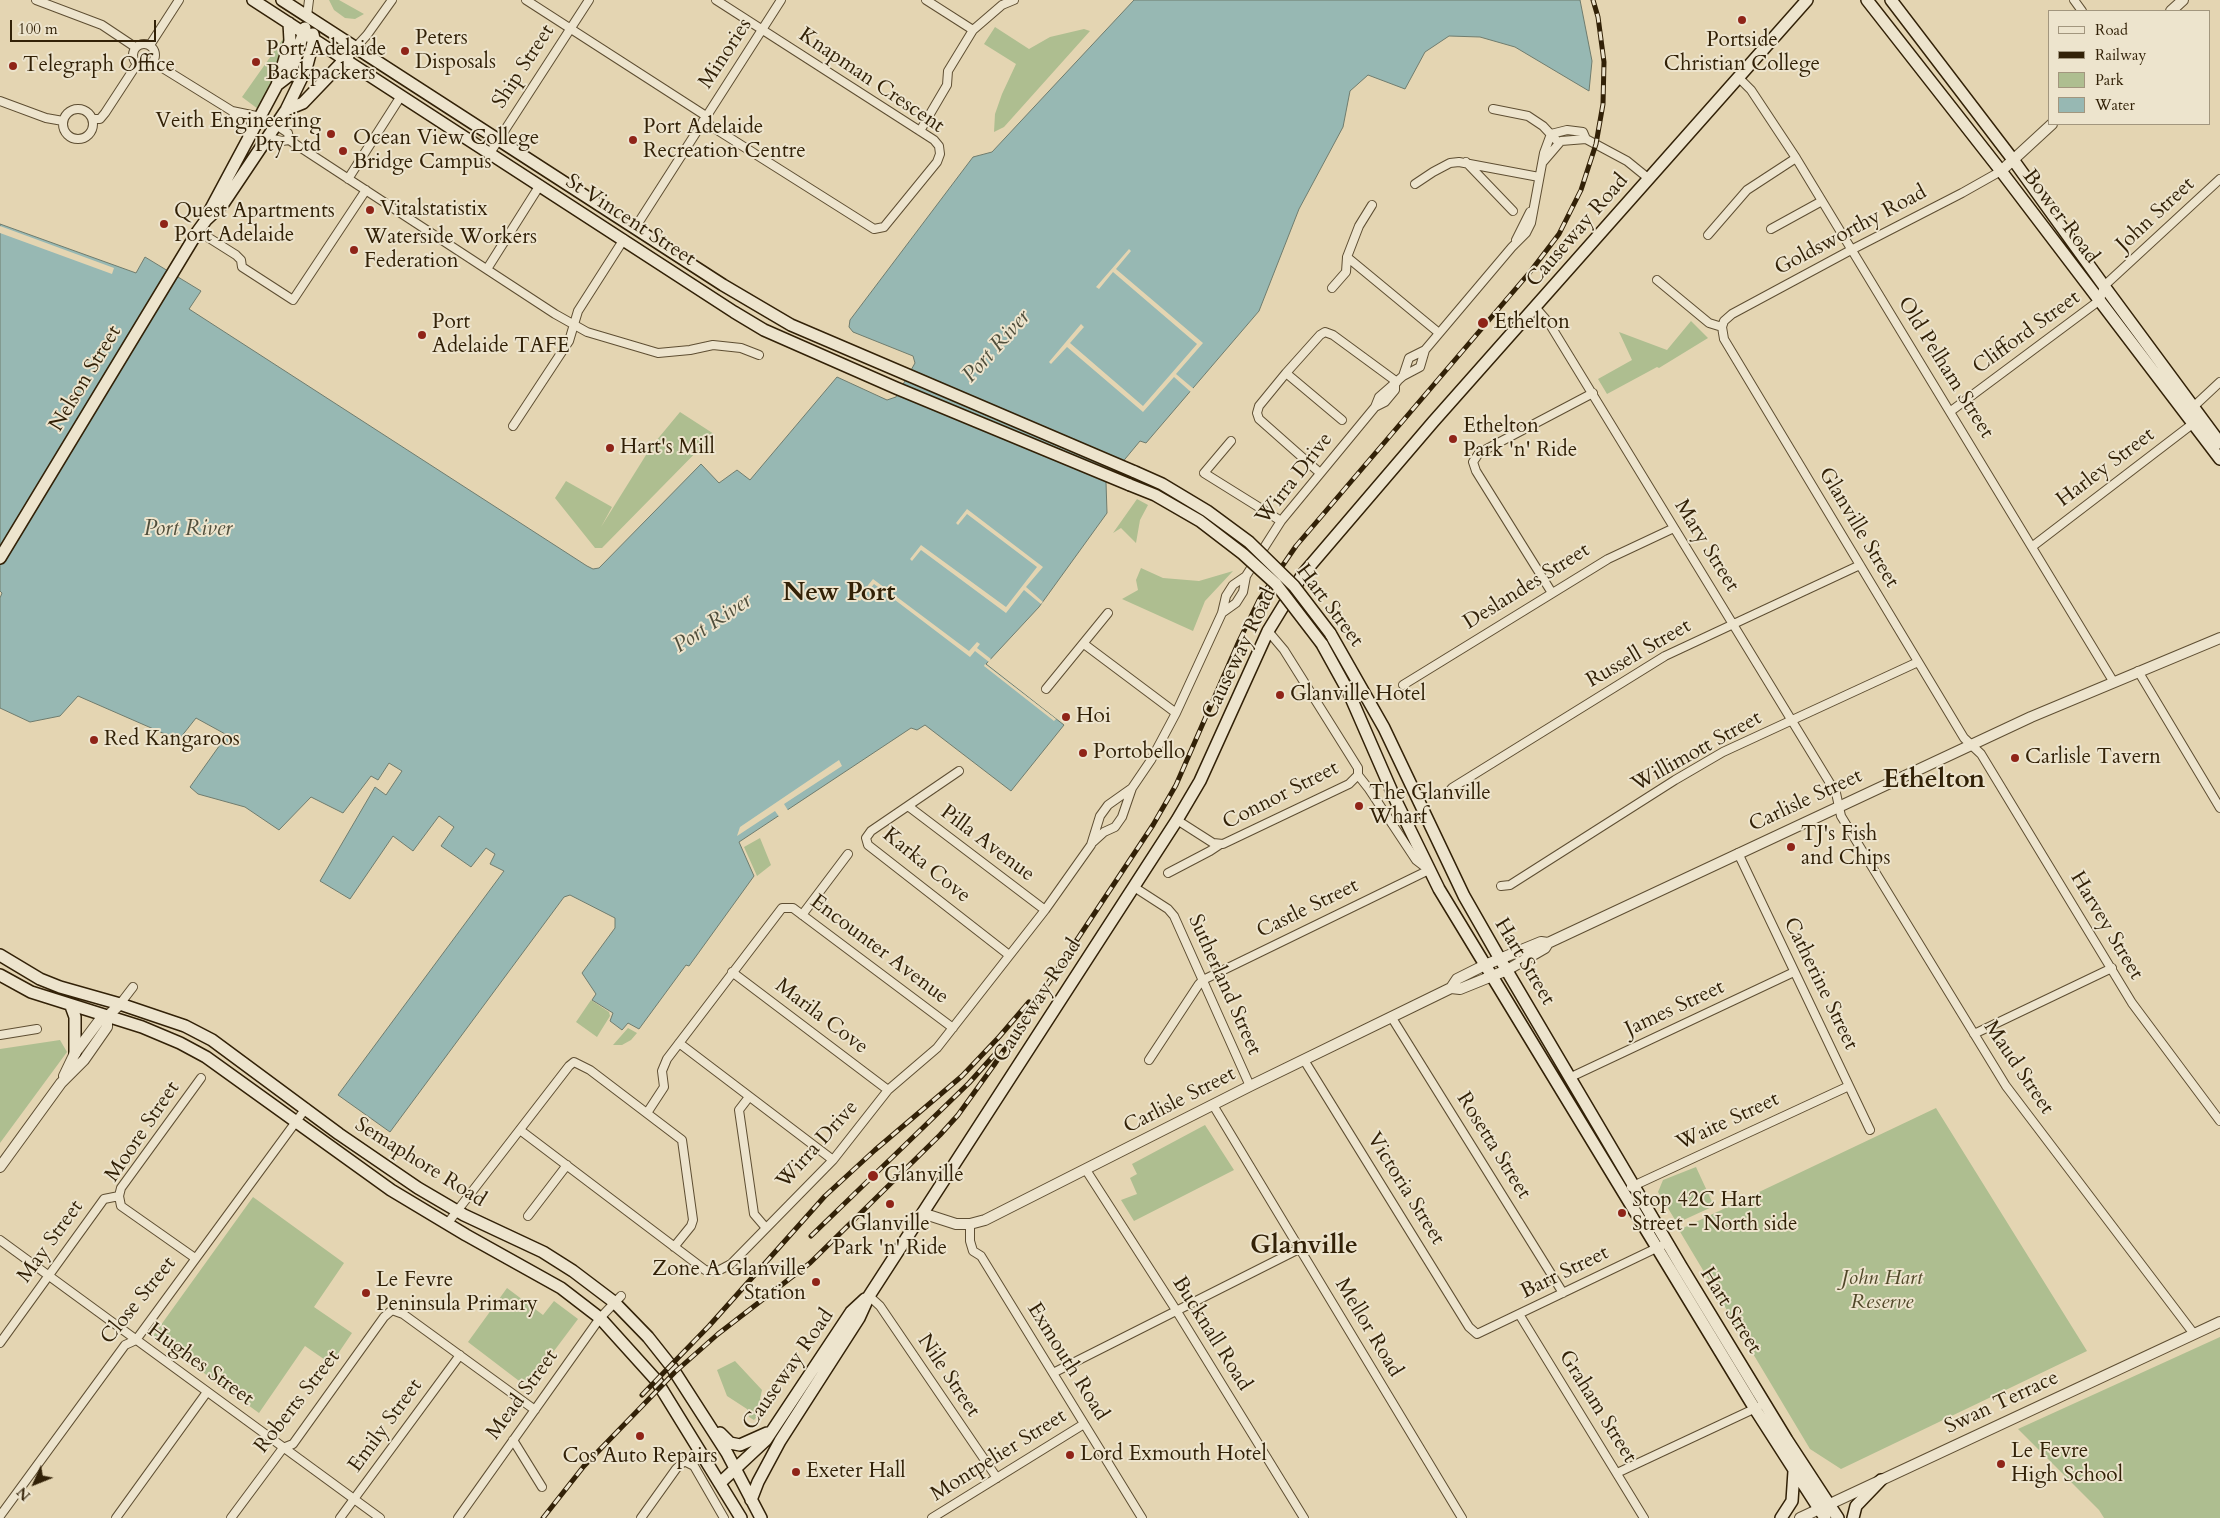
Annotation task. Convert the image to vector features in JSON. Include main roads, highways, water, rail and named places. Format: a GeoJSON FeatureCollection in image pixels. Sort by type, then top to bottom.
{"type":"FeatureCollection","features":[{"type":"Feature","properties":{"kind":"main road","name":"St Vincent Street"},"geometry":{"type":"LineString","coordinates":[[253,0],[764,330],[896,388],[1130,484]]}},
{"type":"Feature","properties":{"kind":"main road","name":"St Vincent Street"},"geometry":{"type":"LineString","coordinates":[[282,0],[743,298],[791,325],[1135,472]]}},
{"type":"Feature","properties":{"kind":"main road"},"geometry":{"type":"LineString","coordinates":[[1794,13],[1801,0]]}},
{"type":"Feature","properties":{"kind":"main road","name":"Causeway Road"},"geometry":{"type":"LineString","coordinates":[[720,1483],[780,1440],[859,1318],[869,1296],[922,1213],[1177,820],[1200,781],[1268,631],[1303,574],[1426,430],[1536,308],[1806,0]]}},
{"type":"Feature","properties":{"kind":"main road","name":"Bower Road"},"geometry":{"type":"LineString","coordinates":[[1891,0],[2014,161],[2104,286],[2197,420],[2220,459]]}},
{"type":"Feature","properties":{"kind":"main road","name":"Bower Road"},"geometry":{"type":"LineString","coordinates":[[1868,3],[2100,300],[2190,410]]}},
{"type":"Feature","properties":{"kind":"main road"},"geometry":{"type":"LineString","coordinates":[[307,16],[309,36]]}},
{"type":"Feature","properties":{"kind":"main road"},"geometry":{"type":"LineString","coordinates":[[277,85],[290,41],[289,22]]}},
{"type":"Feature","properties":{"kind":"main road","name":"Nelson Street"},"geometry":{"type":"LineString","coordinates":[[206,220],[215,199],[277,85],[290,75],[309,36]]}},
{"type":"Feature","properties":{"kind":"main road","name":"Nelson Street"},"geometry":{"type":"LineString","coordinates":[[0,558],[198,231],[222,204],[269,138],[286,110],[306,70],[309,36]]}},
{"type":"Feature","properties":{"kind":"main road"},"geometry":{"type":"LineString","coordinates":[[286,110],[303,103],[356,47]]}},
{"type":"Feature","properties":{"kind":"main road"},"geometry":{"type":"LineString","coordinates":[[624,239],[635,228]]}},
{"type":"Feature","properties":{"kind":"main road","name":"Bower Road"},"geometry":{"type":"LineString","coordinates":[[2197,420],[2220,443]]}},
{"type":"Feature","properties":{"kind":"main road","name":"Hart Street"},"geometry":{"type":"LineString","coordinates":[[1135,472],[1162,484],[1207,511],[1250,542],[1294,586],[1330,633],[1384,728],[1464,896],[1634,1186],[1662,1246]]}},
{"type":"Feature","properties":{"kind":"main road","name":"Hart Street"},"geometry":{"type":"LineString","coordinates":[[1130,484],[1155,495],[1200,521],[1243,554],[1276,584],[1322,644],[1348,691],[1396,801],[1430,870],[1485,965],[1622,1191],[1662,1246],[1825,1510]]}},
{"type":"Feature","properties":{"kind":"main road","name":"Semaphore Road"},"geometry":{"type":"LineString","coordinates":[[0,955],[40,979],[185,1026],[212,1040],[418,1188],[457,1211],[543,1252],[618,1299],[671,1366],[708,1422],[737,1470],[761,1518]]}},
{"type":"Feature","properties":{"kind":"main road","name":"Semaphore Road"},"geometry":{"type":"LineString","coordinates":[[0,975],[30,992],[142,1027],[180,1042],[206,1057],[391,1190],[561,1288],[600,1318],[656,1380],[701,1450],[741,1518]]}},
{"type":"Feature","properties":{"kind":"main road"},"geometry":{"type":"LineString","coordinates":[[71,1006],[75,1018],[76,1053]]}},
{"type":"Feature","properties":{"kind":"main road","name":"Causeway Road"},"geometry":{"type":"LineString","coordinates":[[737,1470],[766,1440],[851,1312],[869,1296]]}},
{"type":"Feature","properties":{"kind":"main road","name":"Hart Street"},"geometry":{"type":"LineString","coordinates":[[1760,1406],[1794,1470],[1825,1510],[1838,1518]]}},
{"type":"Feature","properties":{"kind":"main road"},"geometry":{"type":"LineString","coordinates":[[708,1422],[732,1444],[747,1443],[770,1432]]}},
{"type":"Feature","properties":{"kind":"main road"},"geometry":{"type":"LineString","coordinates":[[751,1500],[758,1482],[780,1440]]}},
{"type":"Feature","properties":{"kind":"main road"},"geometry":{"type":"LineString","coordinates":[[1781,1518],[1792,1501],[1794,1470]]}},
{"type":"Feature","properties":{"kind":"main road"},"geometry":{"type":"LineString","coordinates":[[1853,1518],[1856,1506],[1881,1480]]}},
{"type":"Feature","properties":{"kind":"water","name":"Port River"},"geometry":{"type":"Polygon","coordinates":[[[1134,0],[1580,0],[1592,61],[1589,91],[1515,47],[1480,37],[1449,36],[1425,52],[1405,89],[1368,75],[1350,91],[1343,127],[1299,209],[1259,311],[1146,443],[1140,441],[1106,482],[1107,513],[1039,607],[986,664],[1064,725],[1011,791],[925,725],[917,730],[911,728],[739,842],[754,876],[689,966],[686,965],[639,1029],[628,1023],[622,1030],[610,1021],[613,1013],[592,1000],[596,994],[582,973],[615,928],[615,918],[570,895],[564,897],[390,1132],[338,1095],[504,871],[490,864],[495,854],[486,848],[471,867],[441,846],[454,827],[439,816],[413,851],[393,836],[350,899],[320,881],[375,787],[386,795],[402,771],[389,763],[378,780],[371,776],[343,813],[311,797],[279,830],[245,807],[198,794],[190,787],[227,735],[196,718],[177,742],[165,734],[78,696],[60,716],[30,722],[0,708],[0,598],[2,593],[0,591],[0,224],[136,273],[145,257],[201,291],[189,309],[587,566],[593,569],[599,568],[701,464],[719,483],[737,470],[750,480],[837,377],[887,400],[896,397],[915,363],[913,356],[853,332],[849,327],[850,320],[973,157],[992,152],[1134,0]]]}},
{"type":"Feature","properties":{"kind":"railway"},"geometry":{"type":"LineString","coordinates":[[543,1518],[584,1466],[675,1372],[718,1334],[810,1263],[940,1135],[958,1115],[994,1065],[1153,825],[1176,785],[1259,600],[1296,546],[1530,272],[1559,234],[1581,190],[1596,144],[1603,104],[1604,62],[1598,17],[1593,0]]}},
{"type":"Feature","properties":{"kind":"railway"},"geometry":{"type":"LineString","coordinates":[[642,1395],[709,1326],[825,1196],[875,1150],[962,1076],[1029,1002]]}},
{"type":"Feature","properties":{"kind":"railway"},"geometry":{"type":"LineString","coordinates":[[811,1236],[969,1083],[995,1054]]}},
{"type":"Feature","properties":{"kind":"place","name":"Portside Christian College"},"geometry":{"type":"Point","coordinates":[1742,20]}},
{"type":"Feature","properties":{"kind":"place","name":"Peters Disposals"},"geometry":{"type":"Point","coordinates":[405,51]}},
{"type":"Feature","properties":{"kind":"place","name":"Port Adelaide Backpackers"},"geometry":{"type":"Point","coordinates":[256,62]}},
{"type":"Feature","properties":{"kind":"place","name":"Telegraph Office"},"geometry":{"type":"Point","coordinates":[13,66]}},
{"type":"Feature","properties":{"kind":"place","name":"Veith Engineering Pty Ltd"},"geometry":{"type":"Point","coordinates":[331,134]}},
{"type":"Feature","properties":{"kind":"place","name":"Port Adelaide Recreation Centre"},"geometry":{"type":"Point","coordinates":[633,140]}},
{"type":"Feature","properties":{"kind":"place","name":"Ocean View College Bridge Campus"},"geometry":{"type":"Point","coordinates":[343,151]}},
{"type":"Feature","properties":{"kind":"place","name":"Vitalstatistix"},"geometry":{"type":"Point","coordinates":[370,210]}},
{"type":"Feature","properties":{"kind":"place","name":"Quest Apartments Port Adelaide"},"geometry":{"type":"Point","coordinates":[164,224]}},
{"type":"Feature","properties":{"kind":"place","name":"Waterside Workers Federation"},"geometry":{"type":"Point","coordinates":[354,250]}},
{"type":"Feature","properties":{"kind":"place","name":"Ethelton"},"geometry":{"type":"Point","coordinates":[1483,323]}},
{"type":"Feature","properties":{"kind":"place","name":"Port Adelaide TAFE"},"geometry":{"type":"Point","coordinates":[422,335]}},
{"type":"Feature","properties":{"kind":"place","name":"Ethelton Park 'n' Ride"},"geometry":{"type":"Point","coordinates":[1453,439]}},
{"type":"Feature","properties":{"kind":"place","name":"Hart's Mill"},"geometry":{"type":"Point","coordinates":[610,448]}},
{"type":"Feature","properties":{"kind":"place","name":"Glanville Hotel"},"geometry":{"type":"Point","coordinates":[1280,695]}},
{"type":"Feature","properties":{"kind":"place","name":"Hoi"},"geometry":{"type":"Point","coordinates":[1066,717]}},
{"type":"Feature","properties":{"kind":"place","name":"Red Kangaroos"},"geometry":{"type":"Point","coordinates":[94,740]}},
{"type":"Feature","properties":{"kind":"place","name":"Portobello"},"geometry":{"type":"Point","coordinates":[1083,753]}},
{"type":"Feature","properties":{"kind":"place","name":"Carlisle Tavern"},"geometry":{"type":"Point","coordinates":[2015,758]}},
{"type":"Feature","properties":{"kind":"place","name":"The Glanville Wharf"},"geometry":{"type":"Point","coordinates":[1359,806]}},
{"type":"Feature","properties":{"kind":"place","name":"TJ's Fish and Chips"},"geometry":{"type":"Point","coordinates":[1791,847]}},
{"type":"Feature","properties":{"kind":"place","name":"Glanville"},"geometry":{"type":"Point","coordinates":[873,1176]}},
{"type":"Feature","properties":{"kind":"place","name":"Glanville Park 'n' Ride"},"geometry":{"type":"Point","coordinates":[890,1204]}},
{"type":"Feature","properties":{"kind":"place","name":"Stop 42C Hart Street - North side"},"geometry":{"type":"Point","coordinates":[1622,1213]}},
{"type":"Feature","properties":{"kind":"place","name":"Zone A Glanville Station"},"geometry":{"type":"Point","coordinates":[816,1282]}},
{"type":"Feature","properties":{"kind":"place","name":"Le Fevre Peninsula Primary"},"geometry":{"type":"Point","coordinates":[366,1293]}},
{"type":"Feature","properties":{"kind":"place","name":"Cos Auto Repairs"},"geometry":{"type":"Point","coordinates":[640,1436]}},
{"type":"Feature","properties":{"kind":"place","name":"Lord Exmouth Hotel"},"geometry":{"type":"Point","coordinates":[1070,1455]}},
{"type":"Feature","properties":{"kind":"place","name":"Le Fevre High School"},"geometry":{"type":"Point","coordinates":[2001,1464]}},
{"type":"Feature","properties":{"kind":"place","name":"Exeter Hall"},"geometry":{"type":"Point","coordinates":[796,1472]}},
{"type":"Feature","properties":{"kind":"district","name":"New Port"},"geometry":{"type":"Point","coordinates":[839,594]}},
{"type":"Feature","properties":{"kind":"district","name":"Ethelton"},"geometry":{"type":"Point","coordinates":[1934,781]}},
{"type":"Feature","properties":{"kind":"district","name":"Glanville"},"geometry":{"type":"Point","coordinates":[1304,1247]}},
{"type":"Feature","properties":{"kind":"park label","name":"John Hart Reserve"},"geometry":{"type":"Point","coordinates":[1882,1291]}}]}
